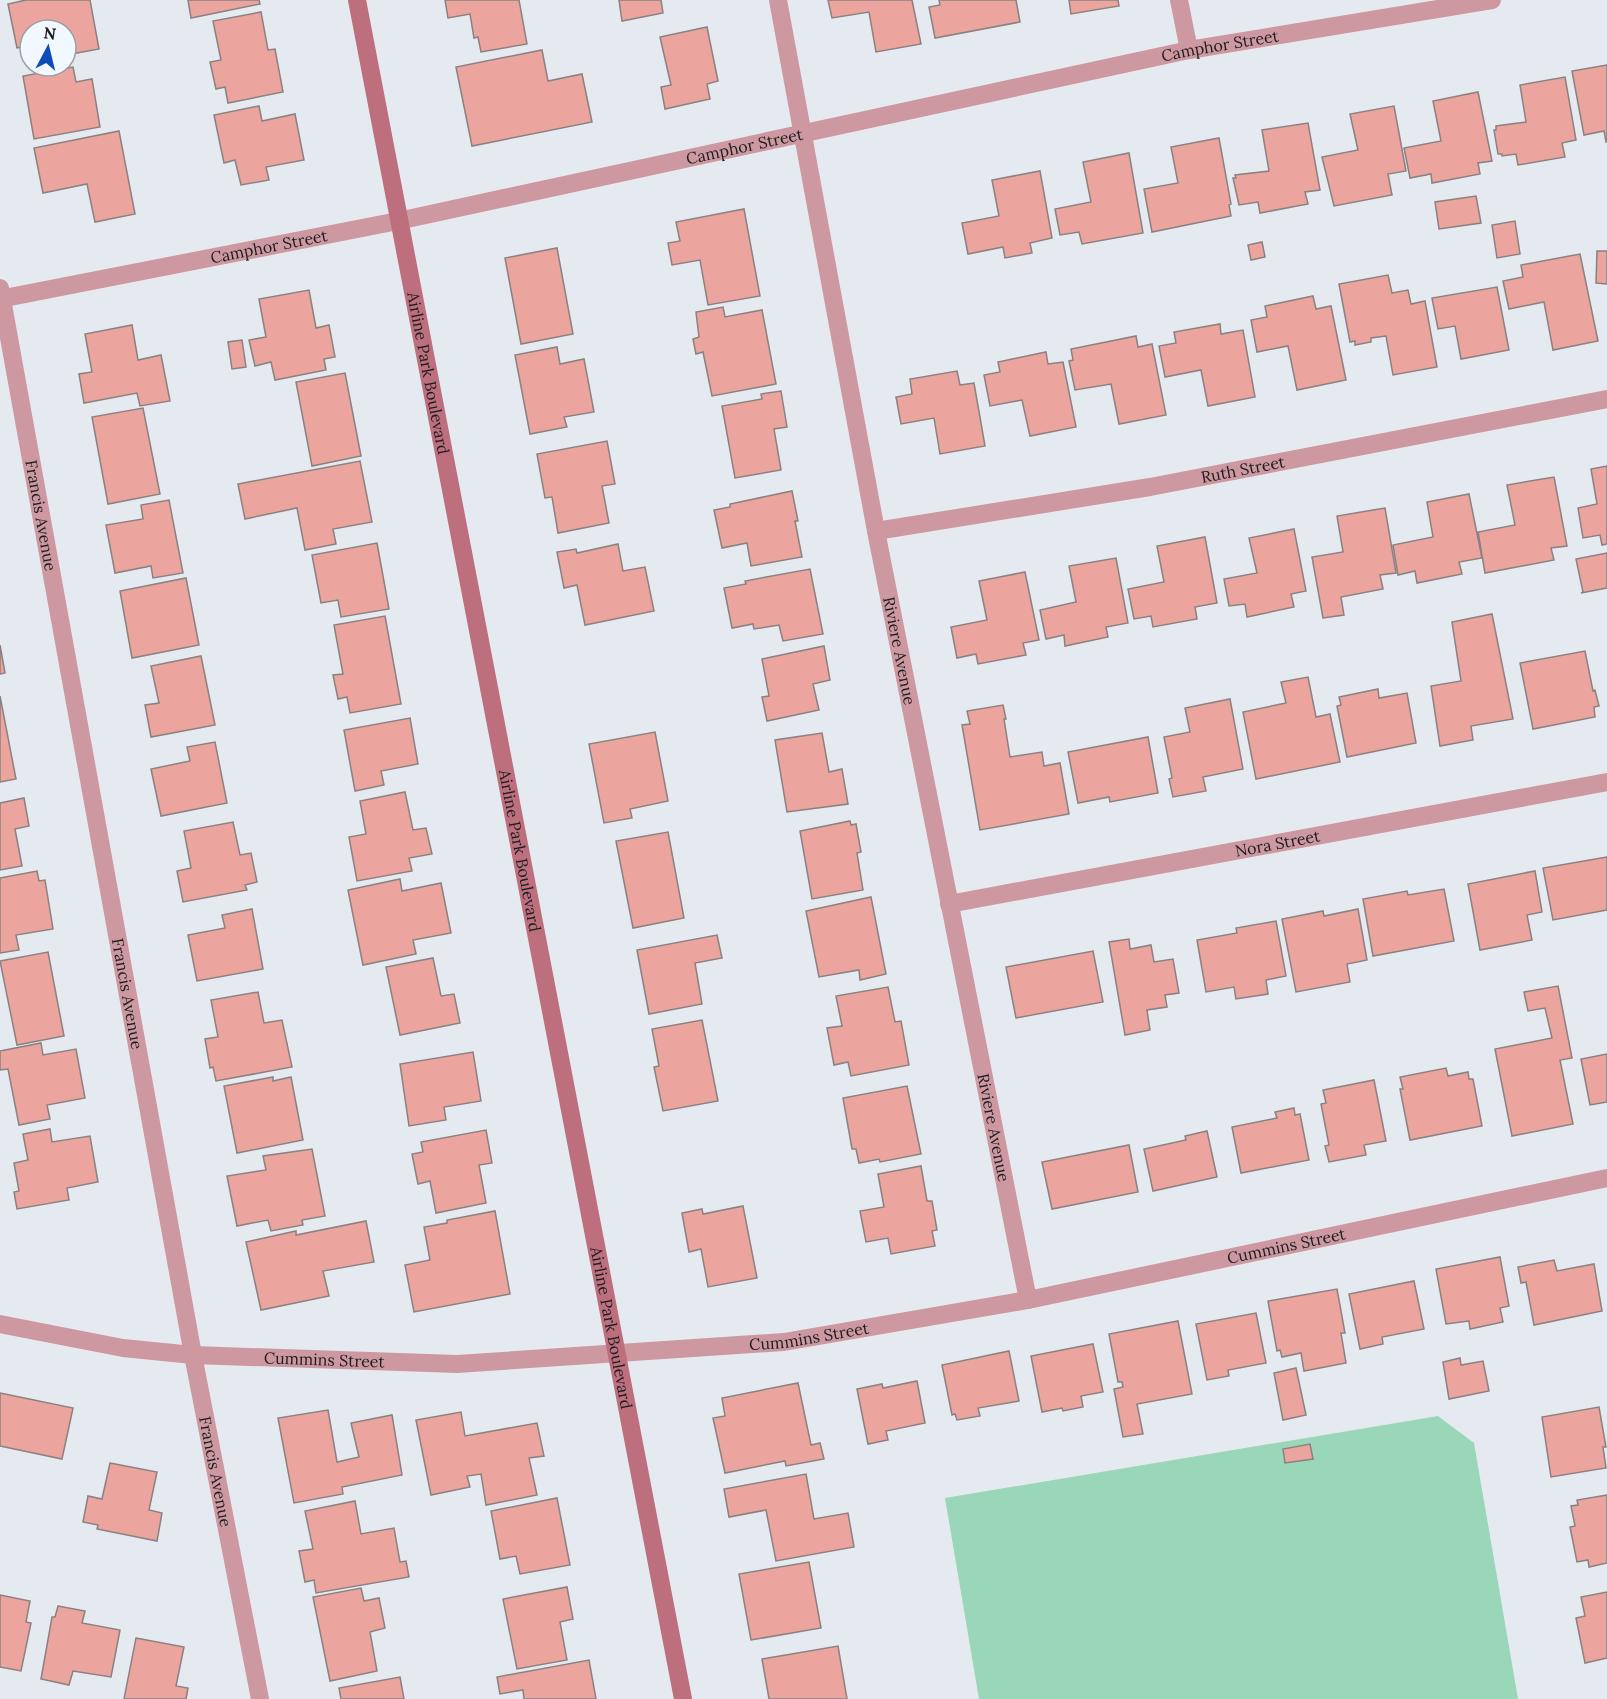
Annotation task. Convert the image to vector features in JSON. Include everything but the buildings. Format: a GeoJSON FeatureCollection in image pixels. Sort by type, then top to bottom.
{"type":"FeatureCollection","features":[{"type":"Feature","properties":{"kind":"street","name":"Airline Park Boulevard"},"geometry":{"type":"LineString","coordinates":[[357,0],[682,1699]]}},
{"type":"Feature","properties":{"kind":"street","name":"Riviere Avenue"},"geometry":{"type":"LineString","coordinates":[[778,0],[876,531],[1028,1300]]}},
{"type":"Feature","properties":{"kind":"street"},"geometry":{"type":"LineString","coordinates":[[1179,0],[1189,50]]}},
{"type":"Feature","properties":{"kind":"street","name":"Camphor Street"},"geometry":{"type":"LineString","coordinates":[[1,295],[398,221],[1189,50],[1492,0]]}},
{"type":"Feature","properties":{"kind":"street","name":"Francis Avenue"},"geometry":{"type":"LineString","coordinates":[[1,295],[194,1355],[260,1699]]}},
{"type":"Feature","properties":{"kind":"street","name":"Ruth Street"},"geometry":{"type":"LineString","coordinates":[[876,531],[1150,487],[1607,399]]}},
{"type":"Feature","properties":{"kind":"street","name":"Nora Street"},"geometry":{"type":"LineString","coordinates":[[950,904],[1607,782]]}},
{"type":"Feature","properties":{"kind":"street","name":"Cummins Street"},"geometry":{"type":"LineString","coordinates":[[0,1324],[123,1348],[194,1355],[457,1364],[784,1342],[1028,1300],[1607,1178]]}},
{"type":"Feature","properties":{"kind":"green space"},"geometry":{"type":"Polygon","coordinates":[[[1438,1416],[1474,1443],[1518,1699],[979,1699],[945,1498],[1438,1416]]]}}]}
